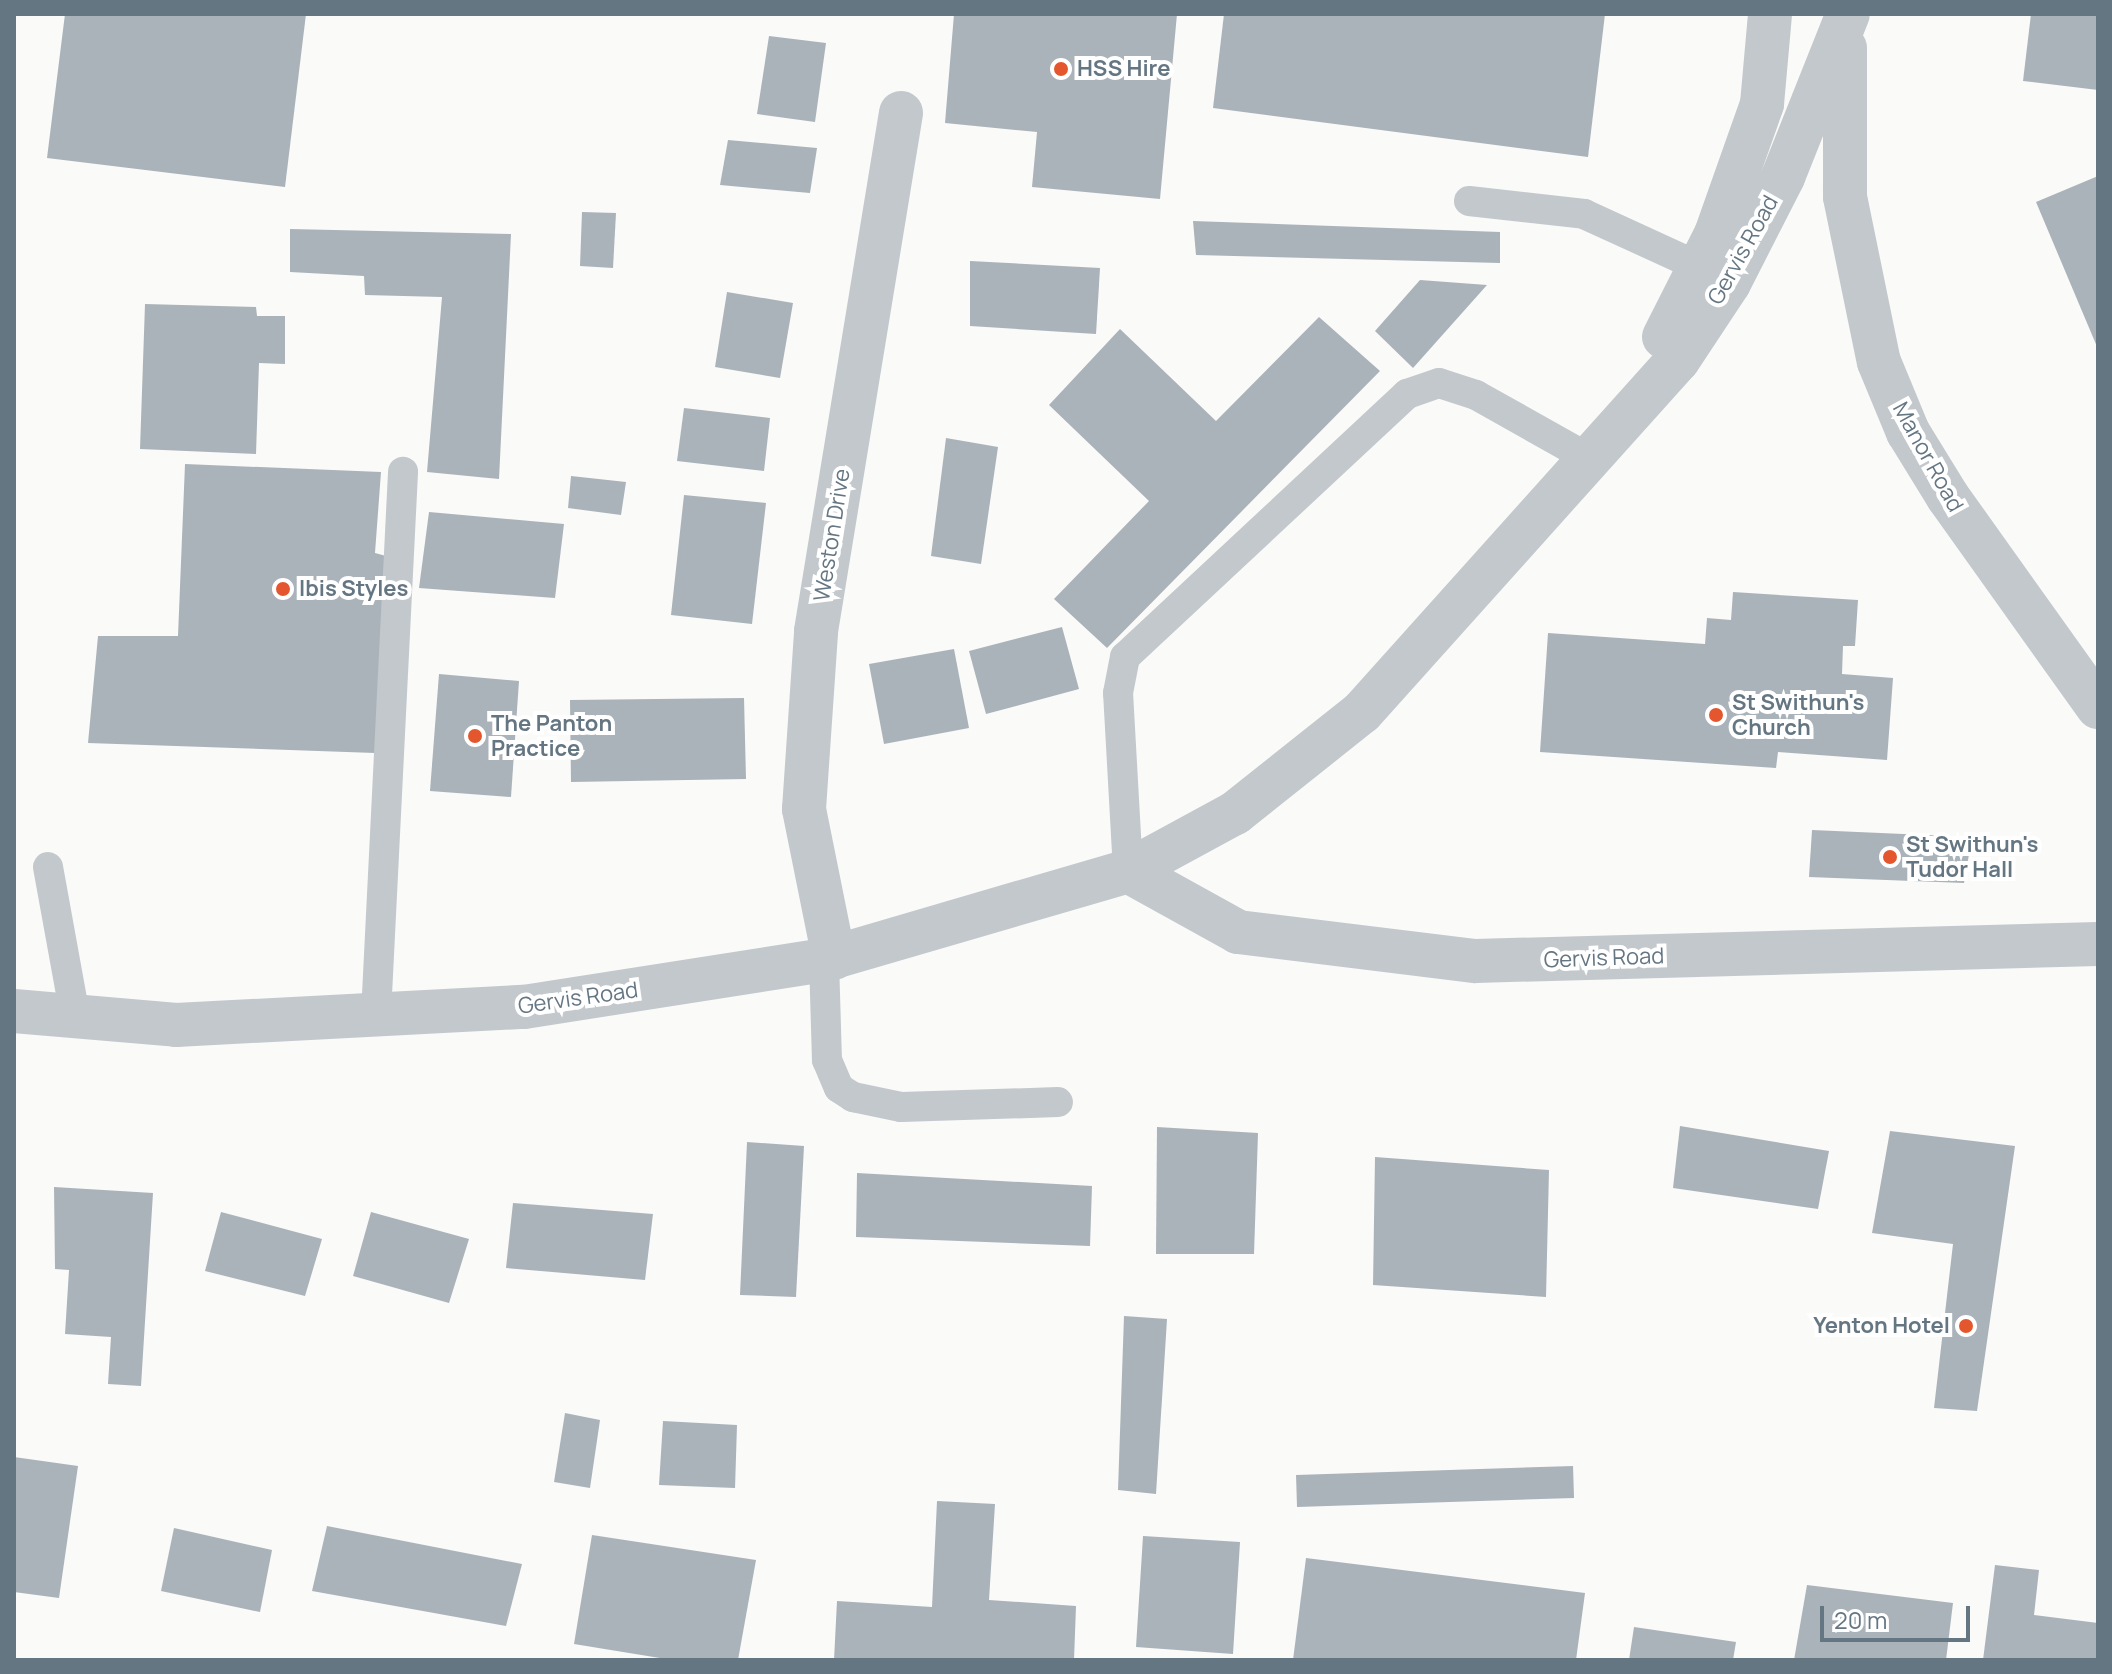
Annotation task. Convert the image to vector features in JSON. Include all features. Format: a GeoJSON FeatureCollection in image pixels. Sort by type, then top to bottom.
{"type":"FeatureCollection","features":[{"type":"Feature","properties":{"kind":"street","name":"Gervis Road"},"geometry":{"type":"LineString","coordinates":[[14,1011],[176,1025],[524,1007],[829,959],[1128,871],[1235,813],[1362,712],[1592,460],[1678,360],[1714,274],[1762,104],[1770,14]]}},
{"type":"Feature","properties":{"kind":"street","name":"Gervis Road"},"geometry":{"type":"LineString","coordinates":[[1714,274],[1783,177],[1846,20]]}},
{"type":"Feature","properties":{"kind":"street","name":"Manor Road"},"geometry":{"type":"LineString","coordinates":[[1846,20],[1845,197],[1879,362],[1948,497],[2098,707]]}},
{"type":"Feature","properties":{"kind":"street","name":"Weston Drive"},"geometry":{"type":"LineString","coordinates":[[829,959],[804,809],[816,631],[901,113]]}},
{"type":"Feature","properties":{"kind":"street","name":"Gervis Road"},"geometry":{"type":"LineString","coordinates":[[1128,871],[1238,932],[1475,961],[2098,944]]}},
{"type":"Feature","properties":{"kind":"lane"},"geometry":{"type":"LineString","coordinates":[[1469,201],[1584,214],[1714,274]]}},
{"type":"Feature","properties":{"kind":"lane"},"geometry":{"type":"LineString","coordinates":[[1128,871],[1118,693],[1125,657],[1407,394],[1439,383],[1476,395],[1592,460]]}},
{"type":"Feature","properties":{"kind":"lane"},"geometry":{"type":"LineString","coordinates":[[376,1015],[378,834],[403,472]]}},
{"type":"Feature","properties":{"kind":"lane"},"geometry":{"type":"LineString","coordinates":[[48,867],[75,1016]]}},
{"type":"Feature","properties":{"kind":"lane"},"geometry":{"type":"LineString","coordinates":[[829,959],[827,1060],[839,1088],[853,1097],[901,1107],[1058,1102]]}},
{"type":"Feature","properties":{"kind":"building"},"geometry":{"type":"Polygon","coordinates":[[[65,14],[306,14],[285,187],[47,158],[65,14]]]}},
{"type":"Feature","properties":{"kind":"building","name":"HSS Hire"},"geometry":{"type":"Polygon","coordinates":[[[954,14],[1177,14],[1160,199],[1032,187],[1037,132],[945,123],[954,14]]]}},
{"type":"Feature","properties":{"kind":"building"},"geometry":{"type":"Polygon","coordinates":[[[1224,14],[1605,14],[1588,157],[1213,108],[1224,14]]]}},
{"type":"Feature","properties":{"kind":"building"},"geometry":{"type":"Polygon","coordinates":[[[2031,14],[2098,14],[2098,90],[2023,81],[2031,14]]]}},
{"type":"Feature","properties":{"kind":"building"},"geometry":{"type":"Polygon","coordinates":[[[769,36],[826,43],[815,122],[757,114],[769,36]]]}},
{"type":"Feature","properties":{"kind":"building"},"geometry":{"type":"Polygon","coordinates":[[[728,140],[817,148],[810,193],[720,185],[728,140]]]}},
{"type":"Feature","properties":{"kind":"building"},"geometry":{"type":"Polygon","coordinates":[[[2098,176],[2098,349],[2036,202],[2098,176]]]}},
{"type":"Feature","properties":{"kind":"building"},"geometry":{"type":"Polygon","coordinates":[[[582,212],[616,213],[613,268],[580,266],[582,212]]]}},
{"type":"Feature","properties":{"kind":"building"},"geometry":{"type":"Polygon","coordinates":[[[1193,221],[1500,232],[1500,263],[1196,255],[1193,221]]]}},
{"type":"Feature","properties":{"kind":"building"},"geometry":{"type":"Polygon","coordinates":[[[290,229],[511,234],[499,479],[427,472],[442,297],[365,295],[364,276],[290,272],[290,229]]]}},
{"type":"Feature","properties":{"kind":"building"},"geometry":{"type":"Polygon","coordinates":[[[970,261],[1100,268],[1096,334],[970,326],[970,261]]]}},
{"type":"Feature","properties":{"kind":"building"},"geometry":{"type":"Polygon","coordinates":[[[1420,280],[1487,285],[1413,368],[1375,331],[1420,280]]]}},
{"type":"Feature","properties":{"kind":"building"},"geometry":{"type":"Polygon","coordinates":[[[727,292],[793,303],[780,378],[715,367],[727,292]]]}},
{"type":"Feature","properties":{"kind":"building"},"geometry":{"type":"Polygon","coordinates":[[[145,304],[256,307],[257,316],[285,316],[285,364],[259,363],[256,454],[140,449],[145,304]]]}},
{"type":"Feature","properties":{"kind":"building"},"geometry":{"type":"Polygon","coordinates":[[[1319,317],[1380,371],[1107,648],[1054,599],[1149,501],[1049,405],[1120,329],[1216,421],[1319,317]]]}},
{"type":"Feature","properties":{"kind":"building"},"geometry":{"type":"Polygon","coordinates":[[[684,408],[770,418],[764,471],[677,461],[684,408]]]}},
{"type":"Feature","properties":{"kind":"building"},"geometry":{"type":"Polygon","coordinates":[[[946,438],[998,447],[981,564],[931,556],[946,438]]]}},
{"type":"Feature","properties":{"kind":"building","name":"Ibis Styles"},"geometry":{"type":"Polygon","coordinates":[[[185,464],[381,472],[375,553],[386,556],[375,753],[88,743],[98,636],[178,636],[185,464]]]}},
{"type":"Feature","properties":{"kind":"building"},"geometry":{"type":"Polygon","coordinates":[[[571,476],[626,482],[621,515],[568,508],[571,476]]]}},
{"type":"Feature","properties":{"kind":"building"},"geometry":{"type":"Polygon","coordinates":[[[684,495],[766,503],[752,624],[671,615],[684,495]]]}},
{"type":"Feature","properties":{"kind":"building"},"geometry":{"type":"Polygon","coordinates":[[[429,512],[564,524],[555,598],[419,588],[429,512]]]}},
{"type":"Feature","properties":{"kind":"building","name":"St Swithun's Church"},"geometry":{"type":"Polygon","coordinates":[[[1733,592],[1858,600],[1855,646],[1843,646],[1842,674],[1893,678],[1887,760],[1778,752],[1776,768],[1540,752],[1548,633],[1705,644],[1707,618],[1731,620],[1733,592]]]}},
{"type":"Feature","properties":{"kind":"building"},"geometry":{"type":"Polygon","coordinates":[[[1062,627],[1079,689],[986,714],[969,651],[1062,627]]]}},
{"type":"Feature","properties":{"kind":"building"},"geometry":{"type":"Polygon","coordinates":[[[954,649],[969,728],[884,744],[869,664],[954,649]]]}},
{"type":"Feature","properties":{"kind":"building","name":"The Panton Practice"},"geometry":{"type":"Polygon","coordinates":[[[439,674],[519,681],[511,797],[430,791],[439,674]]]}},
{"type":"Feature","properties":{"kind":"building"},"geometry":{"type":"Polygon","coordinates":[[[744,698],[746,779],[571,782],[570,700],[744,698]]]}},
{"type":"Feature","properties":{"kind":"building","name":"St Swithun's Tudor Hall"},"geometry":{"type":"Polygon","coordinates":[[[1812,830],[1972,837],[1964,883],[1809,877],[1812,830]]]}},
{"type":"Feature","properties":{"kind":"building"},"geometry":{"type":"Polygon","coordinates":[[[1680,1126],[1829,1151],[1818,1209],[1673,1188],[1680,1126]]]}},
{"type":"Feature","properties":{"kind":"building"},"geometry":{"type":"Polygon","coordinates":[[[1157,1127],[1258,1133],[1254,1254],[1156,1254],[1157,1127]]]}},
{"type":"Feature","properties":{"kind":"building","name":"Yenton Hotel"},"geometry":{"type":"Polygon","coordinates":[[[1890,1131],[2015,1146],[1977,1411],[1934,1408],[1953,1244],[1872,1233],[1890,1131]]]}},
{"type":"Feature","properties":{"kind":"building"},"geometry":{"type":"Polygon","coordinates":[[[747,1142],[804,1146],[796,1297],[740,1295],[747,1142]]]}},
{"type":"Feature","properties":{"kind":"building"},"geometry":{"type":"Polygon","coordinates":[[[1375,1157],[1549,1170],[1546,1297],[1373,1285],[1375,1157]]]}},
{"type":"Feature","properties":{"kind":"building"},"geometry":{"type":"Polygon","coordinates":[[[857,1173],[1092,1186],[1090,1246],[856,1237],[857,1173]]]}},
{"type":"Feature","properties":{"kind":"building"},"geometry":{"type":"Polygon","coordinates":[[[54,1187],[153,1193],[141,1386],[108,1384],[111,1337],[65,1334],[69,1270],[55,1269],[54,1187]]]}},
{"type":"Feature","properties":{"kind":"building"},"geometry":{"type":"Polygon","coordinates":[[[513,1203],[653,1214],[645,1280],[506,1268],[513,1203]]]}},
{"type":"Feature","properties":{"kind":"building"},"geometry":{"type":"Polygon","coordinates":[[[221,1212],[322,1239],[305,1296],[205,1271],[221,1212]]]}},
{"type":"Feature","properties":{"kind":"building"},"geometry":{"type":"Polygon","coordinates":[[[371,1212],[469,1239],[449,1303],[353,1276],[371,1212]]]}},
{"type":"Feature","properties":{"kind":"building"},"geometry":{"type":"Polygon","coordinates":[[[1124,1316],[1167,1319],[1156,1494],[1118,1490],[1124,1316]]]}},
{"type":"Feature","properties":{"kind":"building"},"geometry":{"type":"Polygon","coordinates":[[[565,1413],[600,1420],[590,1488],[554,1482],[565,1413]]]}},
{"type":"Feature","properties":{"kind":"building"},"geometry":{"type":"Polygon","coordinates":[[[663,1421],[737,1425],[735,1488],[659,1485],[663,1421]]]}},
{"type":"Feature","properties":{"kind":"building"},"geometry":{"type":"Polygon","coordinates":[[[14,1457],[78,1466],[59,1598],[14,1592],[14,1457]]]}},
{"type":"Feature","properties":{"kind":"building"},"geometry":{"type":"Polygon","coordinates":[[[1573,1466],[1574,1498],[1297,1507],[1296,1475],[1573,1466]]]}},
{"type":"Feature","properties":{"kind":"building"},"geometry":{"type":"Polygon","coordinates":[[[937,1501],[995,1504],[989,1600],[1076,1606],[1074,1660],[834,1660],[837,1601],[932,1607],[937,1501]]]}},
{"type":"Feature","properties":{"kind":"building"},"geometry":{"type":"Polygon","coordinates":[[[327,1526],[522,1564],[506,1626],[312,1591],[327,1526]]]}},
{"type":"Feature","properties":{"kind":"building"},"geometry":{"type":"Polygon","coordinates":[[[174,1528],[272,1550],[260,1612],[161,1591],[174,1528]]]}},
{"type":"Feature","properties":{"kind":"building"},"geometry":{"type":"Polygon","coordinates":[[[592,1535],[756,1560],[738,1660],[672,1660],[574,1644],[592,1535]]]}},
{"type":"Feature","properties":{"kind":"building"},"geometry":{"type":"Polygon","coordinates":[[[1143,1536],[1240,1542],[1233,1654],[1136,1647],[1143,1536]]]}},
{"type":"Feature","properties":{"kind":"building"},"geometry":{"type":"Polygon","coordinates":[[[1306,1558],[1585,1593],[1576,1660],[1293,1660],[1306,1558]]]}},
{"type":"Feature","properties":{"kind":"building"},"geometry":{"type":"Polygon","coordinates":[[[1995,1565],[2039,1570],[2034,1615],[2098,1623],[2098,1660],[1983,1660],[1995,1565]]]}},
{"type":"Feature","properties":{"kind":"building"},"geometry":{"type":"Polygon","coordinates":[[[1807,1585],[1953,1603],[1946,1660],[1794,1660],[1807,1585]]]}},
{"type":"Feature","properties":{"kind":"building"},"geometry":{"type":"Polygon","coordinates":[[[1634,1627],[1736,1642],[1733,1660],[1629,1660],[1634,1627]]]}},
{"type":"Feature","properties":{"kind":"place","name":"HSS Hire"},"geometry":{"type":"Point","coordinates":[1061,69]}},
{"type":"Feature","properties":{"kind":"place","name":"Ibis Styles"},"geometry":{"type":"Point","coordinates":[283,589]}},
{"type":"Feature","properties":{"kind":"place","name":"St Swithun's Church"},"geometry":{"type":"Point","coordinates":[1716,715]}},
{"type":"Feature","properties":{"kind":"place","name":"The Panton Practice"},"geometry":{"type":"Point","coordinates":[475,736]}},
{"type":"Feature","properties":{"kind":"place","name":"St Swithun's Tudor Hall"},"geometry":{"type":"Point","coordinates":[1890,857]}},
{"type":"Feature","properties":{"kind":"place","name":"Yenton Hotel"},"geometry":{"type":"Point","coordinates":[1966,1326]}}]}
